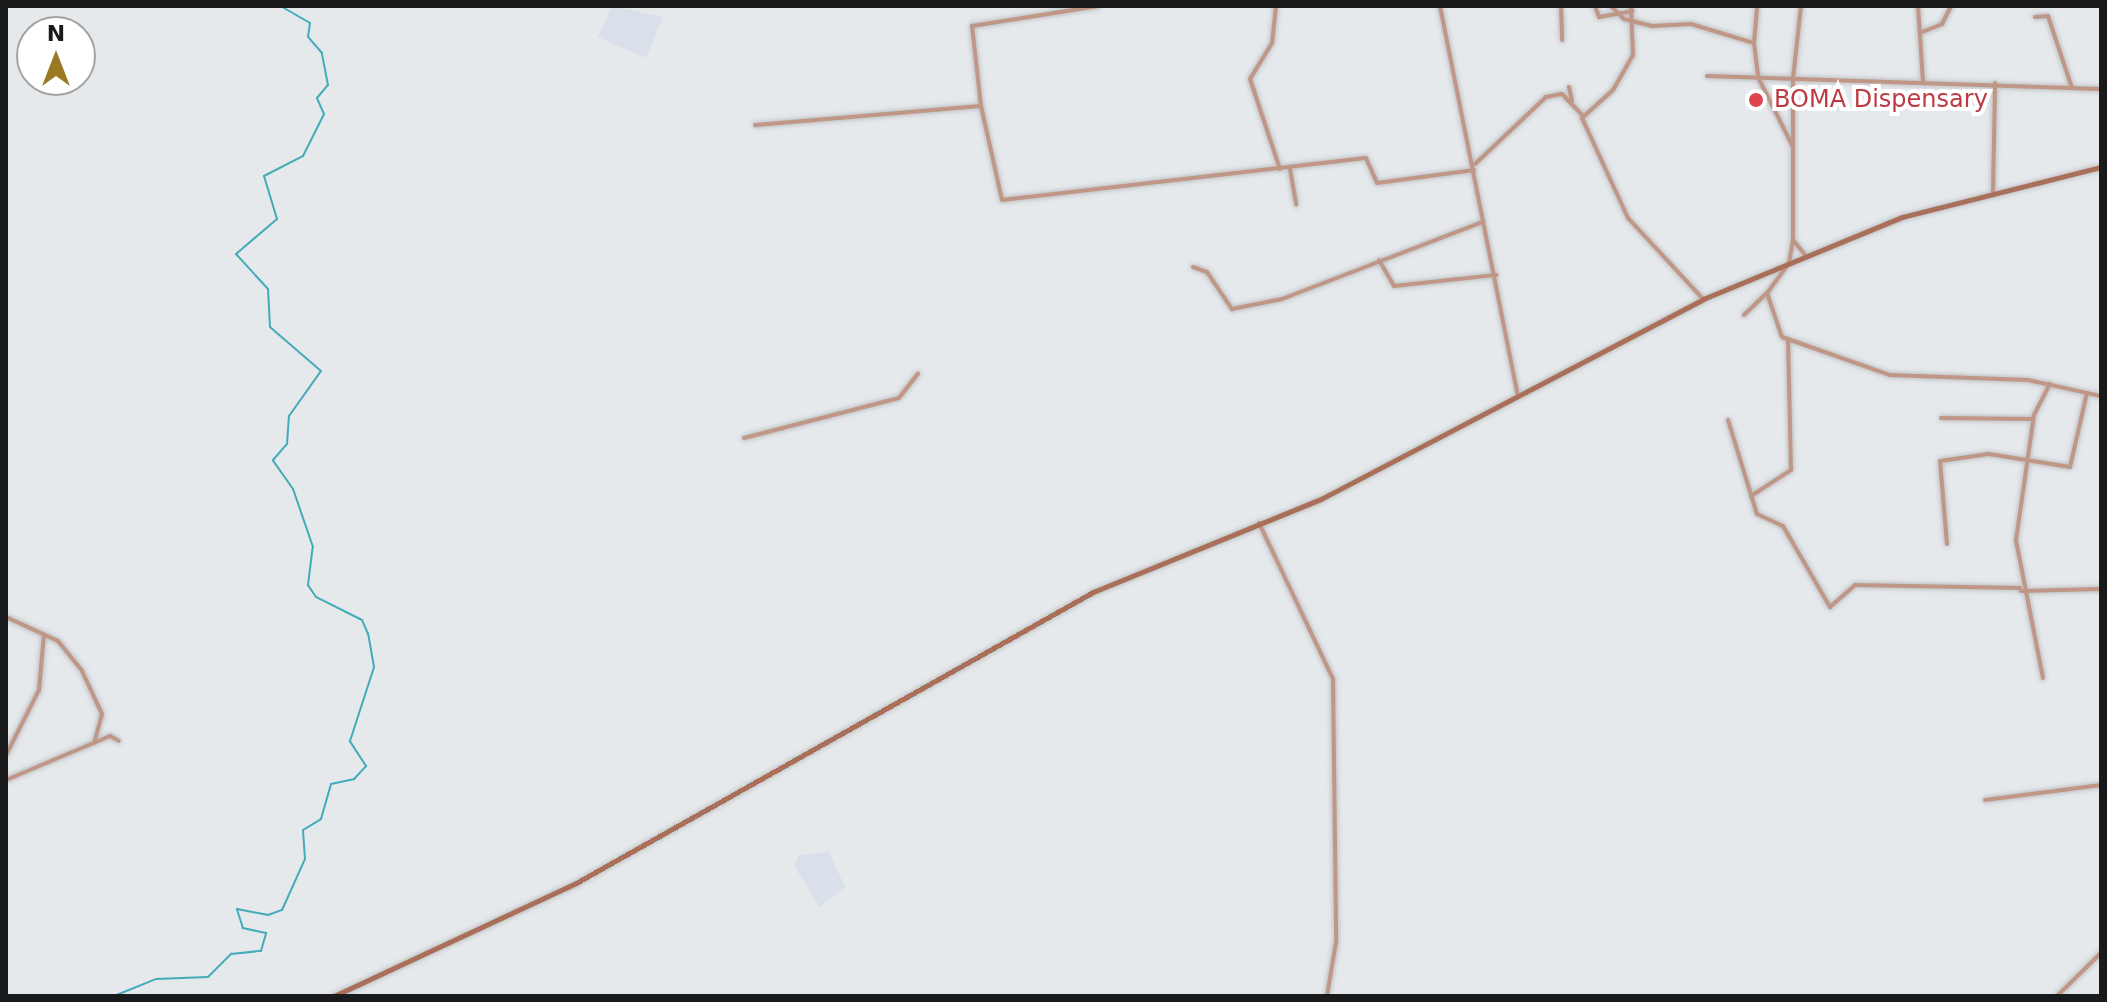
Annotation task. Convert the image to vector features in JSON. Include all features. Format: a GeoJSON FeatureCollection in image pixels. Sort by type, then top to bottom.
{"type":"FeatureCollection","features":[{"type":"Feature","properties":{"kind":"main road"},"geometry":{"type":"LineString","coordinates":[[334,996],[576,883],[1093,592],[1321,499],[1703,299],[1806,256],[1993,192],[2101,167]]}},
{"type":"Feature","properties":{"kind":"street"},"geometry":{"type":"LineString","coordinates":[[1098,6],[972,26],[981,106],[1002,200],[1366,158],[1377,183],[1474,167],[1546,97],[1562,94],[1583,116],[1628,218],[1703,299]]}},
{"type":"Feature","properties":{"kind":"street"},"geometry":{"type":"LineString","coordinates":[[1276,6],[1272,43],[1250,79],[1280,170]]}},
{"type":"Feature","properties":{"kind":"street"},"geometry":{"type":"LineString","coordinates":[[1440,6],[1496,276],[1499,321],[1518,395]]}},
{"type":"Feature","properties":{"kind":"street"},"geometry":{"type":"LineString","coordinates":[[1561,6],[1562,40]]}},
{"type":"Feature","properties":{"kind":"street"},"geometry":{"type":"LineString","coordinates":[[1595,6],[1599,17],[1631,9]]}},
{"type":"Feature","properties":{"kind":"street"},"geometry":{"type":"LineString","coordinates":[[1611,6],[1617,13],[1634,21],[1691,24],[1754,43]]}},
{"type":"Feature","properties":{"kind":"street"},"geometry":{"type":"LineString","coordinates":[[1624,6],[1631,9]]}},
{"type":"Feature","properties":{"kind":"street"},"geometry":{"type":"LineString","coordinates":[[1757,6],[1754,43],[1758,77],[1794,148]]}},
{"type":"Feature","properties":{"kind":"street"},"geometry":{"type":"LineString","coordinates":[[1744,315],[1767,293],[1789,263],[1793,240],[1793,78],[1801,6]]}},
{"type":"Feature","properties":{"kind":"street"},"geometry":{"type":"LineString","coordinates":[[1918,6],[1923,82]]}},
{"type":"Feature","properties":{"kind":"street"},"geometry":{"type":"LineString","coordinates":[[1920,33],[1942,24],[1951,6]]}},
{"type":"Feature","properties":{"kind":"street"},"geometry":{"type":"LineString","coordinates":[[1583,116],[1628,67],[1634,21],[1631,9]]}},
{"type":"Feature","properties":{"kind":"street"},"geometry":{"type":"LineString","coordinates":[[2035,17],[2048,16],[2072,88]]}},
{"type":"Feature","properties":{"kind":"street"},"geometry":{"type":"LineString","coordinates":[[1707,76],[1995,83],[2101,89]]}},
{"type":"Feature","properties":{"kind":"street"},"geometry":{"type":"LineString","coordinates":[[1993,192],[1995,83]]}},
{"type":"Feature","properties":{"kind":"street"},"geometry":{"type":"LineString","coordinates":[[1569,87],[1573,103]]}},
{"type":"Feature","properties":{"kind":"street"},"geometry":{"type":"LineString","coordinates":[[755,125],[981,106]]}},
{"type":"Feature","properties":{"kind":"street"},"geometry":{"type":"LineString","coordinates":[[1290,169],[1296,204]]}},
{"type":"Feature","properties":{"kind":"street"},"geometry":{"type":"LineString","coordinates":[[1193,267],[1207,272],[1232,309],[1282,299],[1483,222]]}},
{"type":"Feature","properties":{"kind":"street"},"geometry":{"type":"LineString","coordinates":[[1793,240],[1806,256]]}},
{"type":"Feature","properties":{"kind":"street"},"geometry":{"type":"LineString","coordinates":[[1378,260],[1394,286],[1506,276]]}},
{"type":"Feature","properties":{"kind":"street"},"geometry":{"type":"LineString","coordinates":[[1767,293],[1778,331],[1788,339],[1890,375],[1930,371],[2050,384],[2101,396]]}},
{"type":"Feature","properties":{"kind":"street"},"geometry":{"type":"LineString","coordinates":[[1751,496],[1791,470],[1788,339]]}},
{"type":"Feature","properties":{"kind":"street"},"geometry":{"type":"LineString","coordinates":[[744,438],[899,398],[918,374]]}},
{"type":"Feature","properties":{"kind":"street"},"geometry":{"type":"LineString","coordinates":[[2043,678],[2020,590],[2016,540],[2033,419],[2050,384]]}},
{"type":"Feature","properties":{"kind":"street"},"geometry":{"type":"LineString","coordinates":[[1947,544],[1940,461],[1989,454],[2070,467],[2087,393]]}},
{"type":"Feature","properties":{"kind":"street"},"geometry":{"type":"LineString","coordinates":[[1941,418],[2033,419]]}},
{"type":"Feature","properties":{"kind":"street"},"geometry":{"type":"LineString","coordinates":[[1728,420],[1751,496],[1763,519],[1783,526],[1830,607],[1855,585],[2101,589]]}},
{"type":"Feature","properties":{"kind":"street"},"geometry":{"type":"LineString","coordinates":[[1259,523],[1333,679],[1336,942],[1327,996]]}},
{"type":"Feature","properties":{"kind":"street"},"geometry":{"type":"LineString","coordinates":[[6,617],[44,633],[66,649],[102,710],[94,743]]}},
{"type":"Feature","properties":{"kind":"street"},"geometry":{"type":"LineString","coordinates":[[6,755],[39,690],[44,633]]}},
{"type":"Feature","properties":{"kind":"street"},"geometry":{"type":"LineString","coordinates":[[6,780],[94,743],[119,741]]}},
{"type":"Feature","properties":{"kind":"street"},"geometry":{"type":"LineString","coordinates":[[1985,800],[2101,785]]}},
{"type":"Feature","properties":{"kind":"street"},"geometry":{"type":"LineString","coordinates":[[2057,996],[2101,953]]}},
{"type":"Feature","properties":{"kind":"shaded area"},"geometry":{"type":"Polygon","coordinates":[[[612,6],[663,17],[646,58],[598,37],[612,6]]]}},
{"type":"Feature","properties":{"kind":"shaded area"},"geometry":{"type":"Polygon","coordinates":[[[829,852],[845,887],[820,907],[794,866],[799,855],[829,852]]]}},
{"type":"Feature","properties":{"kind":"waterway"},"geometry":{"type":"LineString","coordinates":[[114,996],[156,979],[208,977],[231,954],[261,951],[266,933],[243,928],[237,909],[268,915],[282,910],[305,859],[303,830],[321,819],[331,784],[354,779],[366,766],[350,741],[374,667],[368,634],[362,620],[316,597],[308,585],[313,547],[293,489],[273,460],[287,444],[289,416],[321,371],[270,327],[268,289],[236,254],[277,219],[264,176],[303,156],[324,114],[317,98],[328,85],[322,53],[308,37],[310,23],[280,6]]}},
{"type":"Feature","properties":{"kind":"place","name":"BOMA Dispensary"},"geometry":{"type":"Point","coordinates":[1756,100]}}]}
